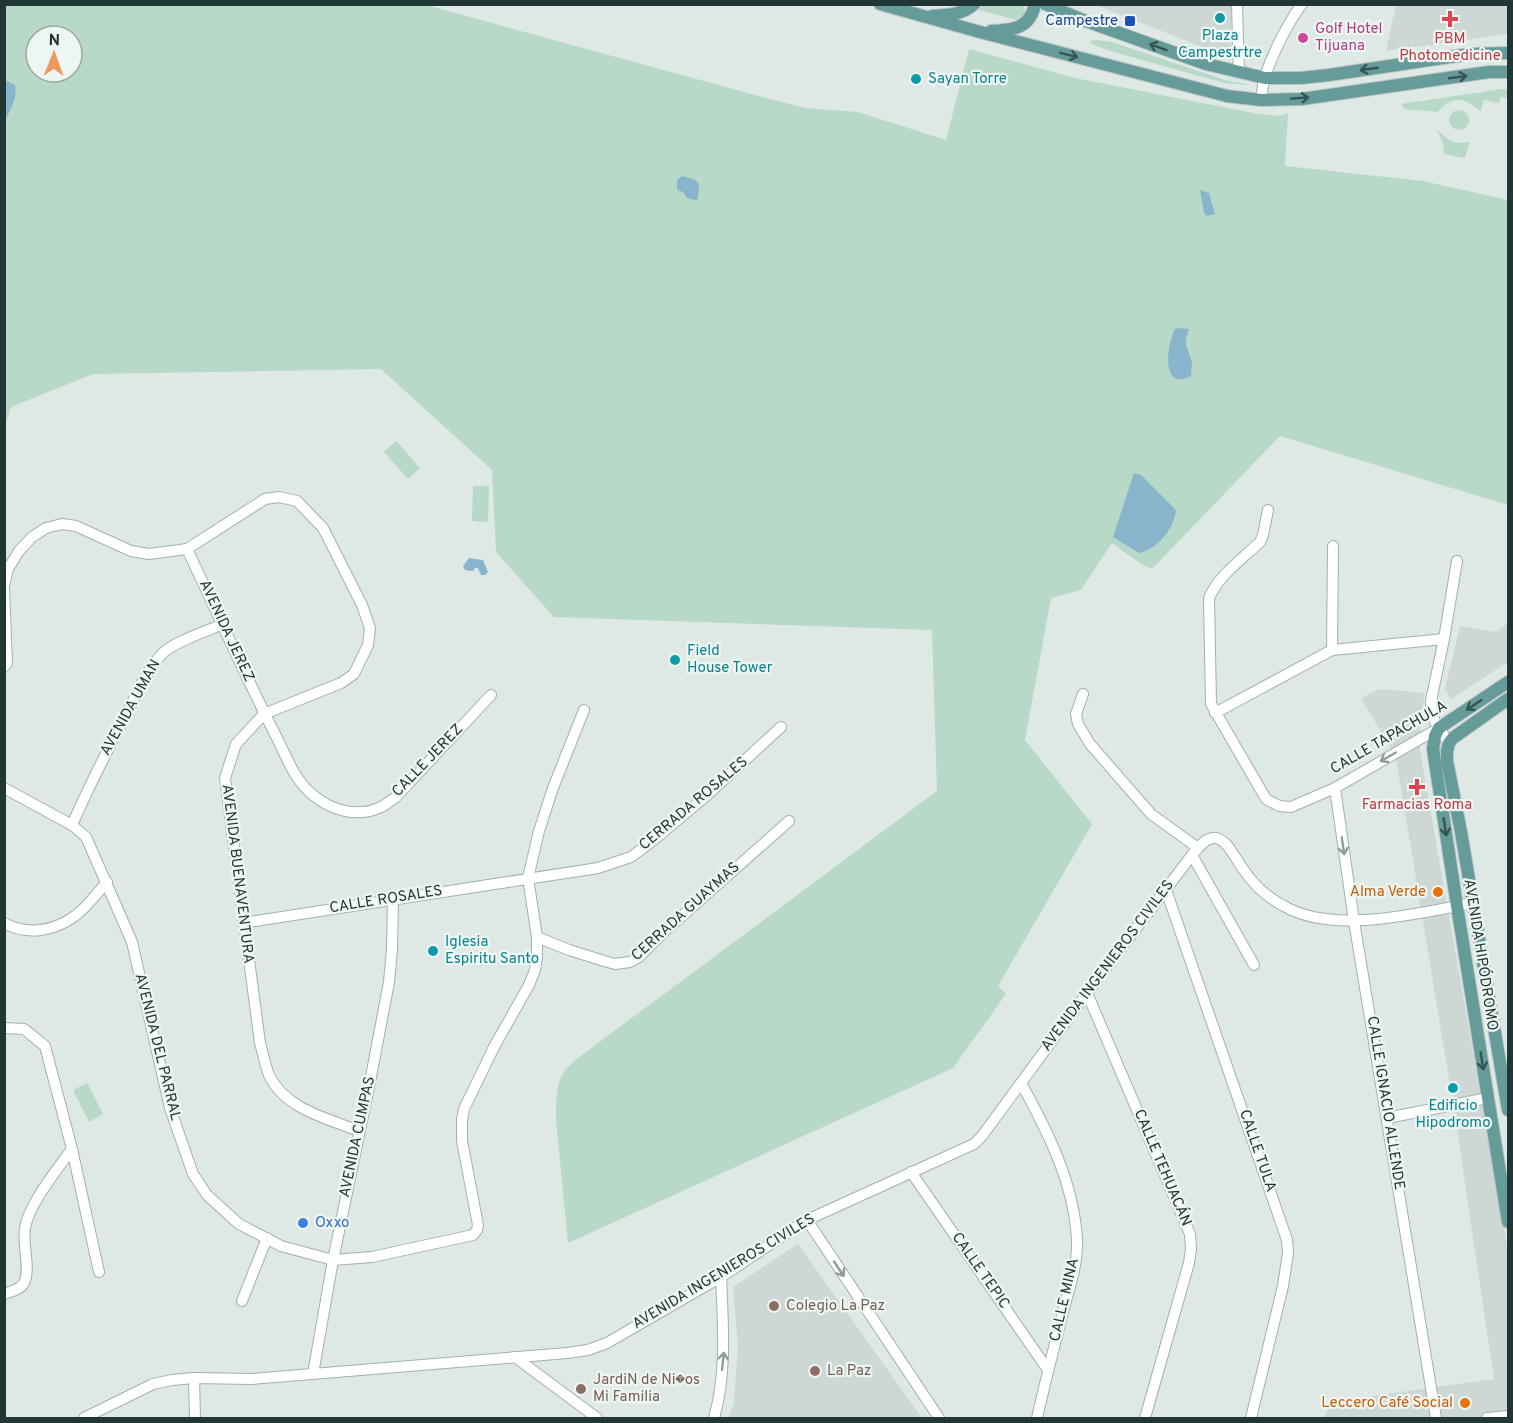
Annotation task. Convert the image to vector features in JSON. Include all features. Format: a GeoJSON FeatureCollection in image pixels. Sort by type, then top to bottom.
{"type":"FeatureCollection","features":[{"type":"Feature","properties":{"kind":"main road"},"geometry":{"type":"LineString","coordinates":[[880,4],[1227,96],[1261,100],[1302,99],[1489,72],[1509,72]]}},
{"type":"Feature","properties":{"kind":"main road"},"geometry":{"type":"LineString","coordinates":[[921,16],[965,12],[975,4]]}},
{"type":"Feature","properties":{"kind":"main road"},"geometry":{"type":"LineString","coordinates":[[980,32],[1020,27],[1028,22],[1035,4]]}},
{"type":"Feature","properties":{"kind":"main road"},"geometry":{"type":"LineString","coordinates":[[1045,4],[1206,64],[1264,78],[1300,78],[1470,54],[1509,53]]}},
{"type":"Feature","properties":{"kind":"main road","name":"CALLE TAPACHULA"},"geometry":{"type":"LineString","coordinates":[[1439,728],[1509,682]]}},
{"type":"Feature","properties":{"kind":"main road","name":"CALLE TAPACHULA"},"geometry":{"type":"LineString","coordinates":[[1449,743],[1509,699]]}},
{"type":"Feature","properties":{"kind":"main road","name":"AVENIDA HIPÓDROMO"},"geometry":{"type":"LineString","coordinates":[[1439,728],[1434,742],[1434,757],[1509,1222]]}},
{"type":"Feature","properties":{"kind":"main road","name":"AVENIDA HIPÓDROMO"},"geometry":{"type":"LineString","coordinates":[[1449,743],[1447,761],[1509,1110]]}},
{"type":"Feature","properties":{"kind":"street"},"geometry":{"type":"LineString","coordinates":[[1237,4],[1239,73]]}},
{"type":"Feature","properties":{"kind":"street"},"geometry":{"type":"LineString","coordinates":[[1261,100],[1264,78],[1272,58],[1300,6]]}},
{"type":"Feature","properties":{"kind":"street","name":"AVENIDA BUENAVENTURA"},"geometry":{"type":"LineString","coordinates":[[4,667],[7,663],[4,587],[8,569],[19,551],[32,537],[46,528],[62,524],[76,526],[131,551],[149,554],[187,549],[265,499],[279,497],[297,501],[323,528],[362,605],[370,628],[368,645],[354,674],[341,683],[264,714],[236,744],[225,778],[260,1043],[269,1075],[282,1094],[298,1107],[359,1131]]}},
{"type":"Feature","properties":{"kind":"street"},"geometry":{"type":"LineString","coordinates":[[1268,510],[1260,542],[1221,579],[1209,598],[1210,693],[1211,705],[1215,713],[1332,650],[1444,639]]}},
{"type":"Feature","properties":{"kind":"street"},"geometry":{"type":"LineString","coordinates":[[1332,650],[1333,546]]}},
{"type":"Feature","properties":{"kind":"street","name":"AVENIDA JEREZ"},"geometry":{"type":"LineString","coordinates":[[187,549],[264,714]]}},
{"type":"Feature","properties":{"kind":"street"},"geometry":{"type":"LineString","coordinates":[[1449,743],[1435,722],[1431,701],[1457,561]]}},
{"type":"Feature","properties":{"kind":"street","name":"AVENIDA UMAN"},"geometry":{"type":"LineString","coordinates":[[72,825],[90,783],[144,680],[162,654],[172,646],[223,624]]}},
{"type":"Feature","properties":{"kind":"street"},"geometry":{"type":"LineString","coordinates":[[1083,694],[1076,714],[1078,724],[1090,744],[1150,814],[1195,852],[1254,965]]}},
{"type":"Feature","properties":{"kind":"street","name":"CALLE JEREZ"},"geometry":{"type":"LineString","coordinates":[[264,714],[301,784],[331,807],[348,812],[367,812],[382,807],[396,797],[491,695]]}},
{"type":"Feature","properties":{"kind":"street"},"geometry":{"type":"LineString","coordinates":[[528,878],[539,831],[553,788],[584,710]]}},
{"type":"Feature","properties":{"kind":"street","name":"CALLE TAPACHULA"},"geometry":{"type":"LineString","coordinates":[[1215,713],[1266,799],[1279,806],[1291,807],[1335,788],[1439,728]]}},
{"type":"Feature","properties":{"kind":"street","name":"CERRADA ROSALES"},"geometry":{"type":"LineString","coordinates":[[528,878],[598,868],[631,857],[706,796],[781,727]]}},
{"type":"Feature","properties":{"kind":"street","name":"AVENIDA DEL PARRAL"},"geometry":{"type":"LineString","coordinates":[[4,788],[72,825],[86,837],[132,942],[170,1108],[193,1174],[207,1195],[239,1224],[281,1246],[333,1260],[372,1257],[472,1234],[477,1230],[473,1195],[462,1141],[462,1120],[464,1109],[494,1047],[535,970],[537,938],[528,878]]}},
{"type":"Feature","properties":{"kind":"street","name":"CALLE IGNACIO ALLENDE"},"geometry":{"type":"LineString","coordinates":[[1335,788],[1354,921],[1436,1419]]}},
{"type":"Feature","properties":{"kind":"street","name":"CERRADA GUAYMAS"},"geometry":{"type":"LineString","coordinates":[[537,938],[615,964],[630,962],[639,957],[789,821]]}},
{"type":"Feature","properties":{"kind":"street","name":"AVENIDA INGENIEROS CIVILES"},"geometry":{"type":"LineString","coordinates":[[84,1419],[153,1384],[172,1380],[252,1379],[567,1353],[588,1350],[607,1343],[721,1278],[807,1220],[974,1144],[1195,852],[1207,840],[1220,839],[1227,845],[1245,872],[1260,889],[1284,907],[1310,917],[1332,921],[1354,921]]}},
{"type":"Feature","properties":{"kind":"street","name":"CALLE ROSALES"},"geometry":{"type":"LineString","coordinates":[[243,923],[528,878]]}},
{"type":"Feature","properties":{"kind":"street"},"geometry":{"type":"LineString","coordinates":[[4,923],[26,931],[40,931],[56,927],[76,915],[107,882]]}},
{"type":"Feature","properties":{"kind":"street","name":"CALLE TULA"},"geometry":{"type":"LineString","coordinates":[[1166,890],[1287,1240],[1288,1253],[1283,1286],[1251,1419]]}},
{"type":"Feature","properties":{"kind":"street","name":"AVENIDA CUMPAS"},"geometry":{"type":"LineString","coordinates":[[313,1374],[333,1260],[389,982],[393,899]]}},
{"type":"Feature","properties":{"kind":"street"},"geometry":{"type":"LineString","coordinates":[[1354,921],[1473,903]]}},
{"type":"Feature","properties":{"kind":"street","name":"CALLE TEHUACÁN"},"geometry":{"type":"LineString","coordinates":[[1087,993],[1190,1234],[1189,1263],[1145,1419]]}},
{"type":"Feature","properties":{"kind":"street"},"geometry":{"type":"LineString","coordinates":[[4,1028],[24,1029],[45,1046],[72,1149],[99,1272]]}},
{"type":"Feature","properties":{"kind":"street","name":"CALLE MINA"},"geometry":{"type":"LineString","coordinates":[[1021,1083],[1056,1152],[1073,1209],[1077,1242],[1070,1284],[1037,1419]]}},
{"type":"Feature","properties":{"kind":"street"},"geometry":{"type":"LineString","coordinates":[[1387,1118],[1488,1098]]}},
{"type":"Feature","properties":{"kind":"street"},"geometry":{"type":"LineString","coordinates":[[4,1294],[20,1288],[25,1281],[25,1228],[31,1210],[72,1149]]}},
{"type":"Feature","properties":{"kind":"street","name":"CALLE TEPIC"},"geometry":{"type":"LineString","coordinates":[[911,1172],[1048,1370]]}},
{"type":"Feature","properties":{"kind":"street"},"geometry":{"type":"LineString","coordinates":[[807,1220],[939,1419]]}},
{"type":"Feature","properties":{"kind":"street"},"geometry":{"type":"LineString","coordinates":[[242,1301],[267,1238]]}},
{"type":"Feature","properties":{"kind":"street"},"geometry":{"type":"LineString","coordinates":[[714,1419],[724,1353],[721,1278]]}},
{"type":"Feature","properties":{"kind":"street"},"geometry":{"type":"LineString","coordinates":[[515,1357],[597,1419]]}},
{"type":"Feature","properties":{"kind":"street"},"geometry":{"type":"LineString","coordinates":[[194,1378],[195,1419]]}},
{"type":"Feature","properties":{"kind":"street"},"geometry":{"type":"LineString","coordinates":[[1487,1419],[1509,1416]]}},
{"type":"Feature","properties":{"kind":"shaded area"},"geometry":{"type":"Polygon","coordinates":[[[1096,5],[1232,5],[1231,53],[1225,56],[1096,5]]]}},
{"type":"Feature","properties":{"kind":"shaded area","name":"PBM Photomedicine"},"geometry":{"type":"Polygon","coordinates":[[[1396,5],[1508,5],[1508,34],[1386,51],[1396,5]]]}},
{"type":"Feature","properties":{"kind":"shaded area"},"geometry":{"type":"Polygon","coordinates":[[[1508,623],[1508,662],[1451,699],[1445,689],[1460,626],[1496,632],[1508,623]]]}},
{"type":"Feature","properties":{"kind":"shaded area"},"geometry":{"type":"Polygon","coordinates":[[[1379,689],[1425,693],[1420,723],[1420,751],[1508,1251],[1508,1418],[1324,1418],[1330,1402],[1494,1379],[1454,1109],[1397,764],[1389,745],[1361,698],[1379,689]]]}},
{"type":"Feature","properties":{"kind":"shaded area"},"geometry":{"type":"Polygon","coordinates":[[[798,1244],[922,1418],[728,1418],[734,1403],[738,1346],[733,1287],[798,1244]]]}},
{"type":"Feature","properties":{"kind":"green space"},"geometry":{"type":"Polygon","coordinates":[[[1018,4],[1025,8],[1026,12],[1017,20],[978,10],[983,5],[1018,4]]]}},
{"type":"Feature","properties":{"kind":"green space"},"geometry":{"type":"Polygon","coordinates":[[[5,5],[426,5],[805,108],[858,112],[946,140],[969,49],[1075,78],[1259,114],[1279,116],[1288,113],[1285,166],[1423,181],[1508,200],[1508,505],[1280,436],[1152,569],[1141,564],[1112,543],[1081,590],[1051,598],[1025,740],[1092,824],[998,986],[1006,994],[953,1068],[568,1243],[556,1120],[556,1102],[561,1077],[574,1061],[937,791],[932,630],[554,617],[496,552],[492,470],[381,369],[93,374],[11,407],[5,426],[5,5]]]}},
{"type":"Feature","properties":{"kind":"green space"},"geometry":{"type":"Polygon","coordinates":[[[1089,41],[1112,42],[1225,80],[1252,85],[1224,83],[1110,51],[1089,41]]]}},
{"type":"Feature","properties":{"kind":"green space"},"geometry":{"type":"Polygon","coordinates":[[[1508,90],[1508,98],[1501,97],[1499,103],[1484,100],[1481,111],[1462,100],[1448,103],[1437,112],[1405,109],[1401,104],[1508,90]]]}},
{"type":"Feature","properties":{"kind":"green space"},"geometry":{"type":"Polygon","coordinates":[[[1459,110],[1466,113],[1469,120],[1466,127],[1459,130],[1452,127],[1449,120],[1452,113],[1459,110]]]}},
{"type":"Feature","properties":{"kind":"green space"},"geometry":{"type":"Polygon","coordinates":[[[1437,130],[1452,141],[1470,142],[1465,158],[1444,154],[1443,143],[1437,130]]]}},
{"type":"Feature","properties":{"kind":"green space"},"geometry":{"type":"Polygon","coordinates":[[[396,441],[420,468],[408,479],[384,452],[396,441]]]}},
{"type":"Feature","properties":{"kind":"green space"},"geometry":{"type":"Polygon","coordinates":[[[473,486],[489,486],[488,522],[472,521],[473,486]]]}},
{"type":"Feature","properties":{"kind":"green space"},"geometry":{"type":"Polygon","coordinates":[[[87,1083],[103,1114],[89,1122],[73,1090],[87,1083]]]}},
{"type":"Feature","properties":{"kind":"water"},"geometry":{"type":"Polygon","coordinates":[[[5,80],[15,85],[16,90],[5,121],[5,80]]]}},
{"type":"Feature","properties":{"kind":"water"},"geometry":{"type":"Polygon","coordinates":[[[682,176],[698,182],[698,199],[687,198],[677,189],[677,180],[682,176]]]}},
{"type":"Feature","properties":{"kind":"water"},"geometry":{"type":"Polygon","coordinates":[[[1200,190],[1209,193],[1215,214],[1207,216],[1204,213],[1200,190]]]}},
{"type":"Feature","properties":{"kind":"water"},"geometry":{"type":"Polygon","coordinates":[[[1178,328],[1189,329],[1186,344],[1192,363],[1191,376],[1181,379],[1174,378],[1168,364],[1172,336],[1178,328]]]}},
{"type":"Feature","properties":{"kind":"water"},"geometry":{"type":"Polygon","coordinates":[[[1134,473],[1141,475],[1176,510],[1172,524],[1164,537],[1153,547],[1139,553],[1113,537],[1134,473]]]}},
{"type":"Feature","properties":{"kind":"water"},"geometry":{"type":"Polygon","coordinates":[[[469,558],[483,560],[488,572],[481,575],[478,568],[473,571],[465,570],[463,566],[469,558]]]}},
{"type":"Feature","properties":{"kind":"place","name":"Plaza Campestrtre"},"geometry":{"type":"Point","coordinates":[1220,18]}},
{"type":"Feature","properties":{"kind":"place","name":"PBM Photomedicine"},"geometry":{"type":"Point","coordinates":[1450,19]}},
{"type":"Feature","properties":{"kind":"place","name":"Campestre"},"geometry":{"type":"Point","coordinates":[1130,21]}},
{"type":"Feature","properties":{"kind":"place","name":"Golf Hotel Tijuana"},"geometry":{"type":"Point","coordinates":[1303,38]}},
{"type":"Feature","properties":{"kind":"place","name":"Sayan Torre"},"geometry":{"type":"Point","coordinates":[916,79]}},
{"type":"Feature","properties":{"kind":"place","name":"Field House Tower"},"geometry":{"type":"Point","coordinates":[675,660]}},
{"type":"Feature","properties":{"kind":"place","name":"Farmacias Roma"},"geometry":{"type":"Point","coordinates":[1417,787]}},
{"type":"Feature","properties":{"kind":"place","name":"Alma Verde"},"geometry":{"type":"Point","coordinates":[1438,892]}},
{"type":"Feature","properties":{"kind":"place","name":"Iglesia Espiritu Santo"},"geometry":{"type":"Point","coordinates":[433,951]}},
{"type":"Feature","properties":{"kind":"place","name":"Edificio Hipodromo"},"geometry":{"type":"Point","coordinates":[1453,1088]}},
{"type":"Feature","properties":{"kind":"place","name":"Oxxo"},"geometry":{"type":"Point","coordinates":[303,1223]}},
{"type":"Feature","properties":{"kind":"place","name":"Colegio La Paz"},"geometry":{"type":"Point","coordinates":[774,1306]}},
{"type":"Feature","properties":{"kind":"place","name":"La Paz"},"geometry":{"type":"Point","coordinates":[815,1371]}},
{"type":"Feature","properties":{"kind":"place","name":"JardiN de Ni�os Mi Familia"},"geometry":{"type":"Point","coordinates":[581,1389]}},
{"type":"Feature","properties":{"kind":"place","name":"Leccero Café Social"},"geometry":{"type":"Point","coordinates":[1465,1403]}}]}
